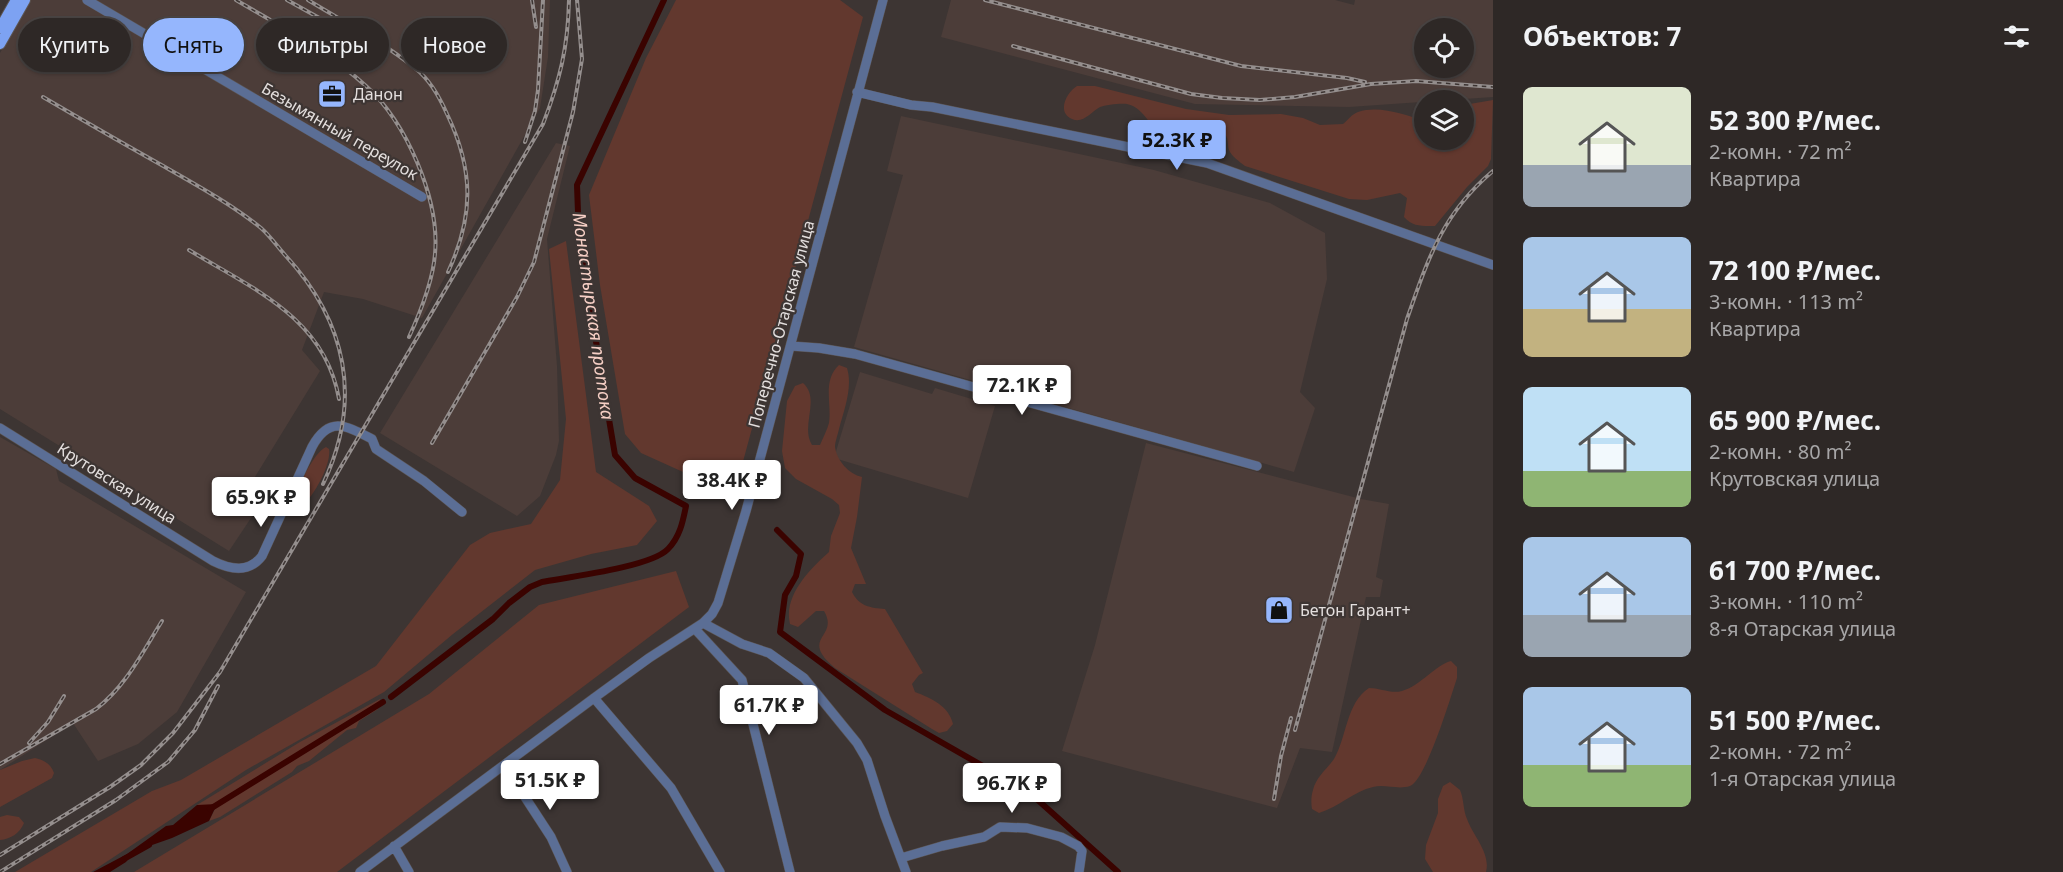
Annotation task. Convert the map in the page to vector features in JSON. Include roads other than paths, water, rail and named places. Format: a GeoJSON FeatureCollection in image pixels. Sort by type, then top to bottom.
{"type":"FeatureCollection","features":[{"type":"Feature","properties":{"kind":"main road"},"geometry":{"type":"LineString","coordinates":[[0,28],[16,0]]}},
{"type":"Feature","properties":{"kind":"main road"},"geometry":{"type":"LineString","coordinates":[[0,44],[25,0]]}},
{"type":"Feature","properties":{"kind":"street","name":"Безымянный переулок"},"geometry":{"type":"LineString","coordinates":[[87,0],[422,197]]}},
{"type":"Feature","properties":{"kind":"street","name":"Поперечно-Отарская улица"},"geometry":{"type":"LineString","coordinates":[[360,872],[594,698],[699,626],[712,614],[726,580],[883,0]]}},
{"type":"Feature","properties":{"kind":"street"},"geometry":{"type":"LineString","coordinates":[[857,92],[911,105],[932,107],[1207,163],[1493,265]]}},
{"type":"Feature","properties":{"kind":"street"},"geometry":{"type":"LineString","coordinates":[[791,346],[855,354],[1257,466]]}},
{"type":"Feature","properties":{"kind":"street","name":"Крутовская улица"},"geometry":{"type":"LineString","coordinates":[[0,428],[213,561],[233,569],[245,569],[254,565],[262,556],[316,439],[330,427],[338,425],[348,427],[372,439],[376,449],[462,512]]}},
{"type":"Feature","properties":{"kind":"street"},"geometry":{"type":"LineString","coordinates":[[699,626],[770,653],[804,678],[857,743],[867,760],[906,872]]}},
{"type":"Feature","properties":{"kind":"street"},"geometry":{"type":"LineString","coordinates":[[699,626],[742,681],[790,872]]}},
{"type":"Feature","properties":{"kind":"street"},"geometry":{"type":"LineString","coordinates":[[594,698],[671,788],[720,872]]}},
{"type":"Feature","properties":{"kind":"street"},"geometry":{"type":"LineString","coordinates":[[504,765],[551,837],[567,872]]}},
{"type":"Feature","properties":{"kind":"street"},"geometry":{"type":"LineString","coordinates":[[901,858],[984,837],[999,827],[1027,828],[1061,837],[1078,846],[1082,851],[1079,872]]}},
{"type":"Feature","properties":{"kind":"street"},"geometry":{"type":"LineString","coordinates":[[394,846],[409,872]]}},
{"type":"Feature","properties":{"kind":"waterway","name":"Монастырская протока"},"geometry":{"type":"LineString","coordinates":[[391,697],[493,619],[530,587],[542,582],[645,561],[668,549],[680,529],[686,506],[635,478],[615,455],[579,240],[577,185],[664,0]]}},
{"type":"Feature","properties":{"kind":"waterway"},"geometry":{"type":"LineString","coordinates":[[777,530],[801,554],[796,576],[785,595],[780,632],[885,710],[1030,793],[1118,872]]}},
{"type":"Feature","properties":{"kind":"waterway"},"geometry":{"type":"LineString","coordinates":[[210,809],[383,702]]}},
{"type":"Feature","properties":{"kind":"waterway"},"geometry":{"type":"LineString","coordinates":[[124,859],[149,845]]}},
{"type":"Feature","properties":{"kind":"railway"},"geometry":{"type":"LineString","coordinates":[[236,0],[303,40],[351,73],[381,101],[407,140],[426,186],[435,232],[432,275],[409,337]]}},
{"type":"Feature","properties":{"kind":"railway"},"geometry":{"type":"LineString","coordinates":[[287,0],[319,18]]}},
{"type":"Feature","properties":{"kind":"railway"},"geometry":{"type":"LineString","coordinates":[[308,0],[403,59],[426,78],[441,102],[462,154],[467,193],[463,232],[448,272]]}},
{"type":"Feature","properties":{"kind":"railway"},"geometry":{"type":"LineString","coordinates":[[532,0],[536,27]]}},
{"type":"Feature","properties":{"kind":"railway"},"geometry":{"type":"LineString","coordinates":[[525,142],[535,111],[538,90],[543,0]]}},
{"type":"Feature","properties":{"kind":"railway"},"geometry":{"type":"LineString","coordinates":[[0,855],[110,787],[141,765],[173,733],[220,672],[543,124],[562,63],[569,0]]}},
{"type":"Feature","properties":{"kind":"railway"},"geometry":{"type":"LineString","coordinates":[[432,443],[517,297],[534,262],[573,112],[582,59],[577,0]]}},
{"type":"Feature","properties":{"kind":"railway"},"geometry":{"type":"LineString","coordinates":[[985,0],[1241,66],[1365,82]]}},
{"type":"Feature","properties":{"kind":"railway"},"geometry":{"type":"LineString","coordinates":[[1013,46],[1191,94],[1222,98],[1260,100],[1295,97],[1371,84],[1416,81],[1493,87]]}},
{"type":"Feature","properties":{"kind":"railway"},"geometry":{"type":"LineString","coordinates":[[43,97],[202,188],[250,219],[264,231],[306,281],[323,307],[335,335],[342,363],[345,392],[343,422],[335,453],[323,484]]}},
{"type":"Feature","properties":{"kind":"railway"},"geometry":{"type":"LineString","coordinates":[[1295,730],[1407,319],[1430,257],[1449,221],[1461,204],[1493,171]]}},
{"type":"Feature","properties":{"kind":"railway"},"geometry":{"type":"LineString","coordinates":[[189,250],[261,293],[302,327],[319,347],[331,371],[339,399]]}},
{"type":"Feature","properties":{"kind":"railway"},"geometry":{"type":"LineString","coordinates":[[0,764],[96,709],[107,700],[133,668],[162,621]]}},
{"type":"Feature","properties":{"kind":"railway"},"geometry":{"type":"LineString","coordinates":[[0,872],[116,800],[168,762],[195,730],[218,686]]}},
{"type":"Feature","properties":{"kind":"railway"},"geometry":{"type":"LineString","coordinates":[[29,743],[48,722],[64,696]]}},
{"type":"Feature","properties":{"kind":"railway"},"geometry":{"type":"LineString","coordinates":[[1274,799],[1281,756],[1291,718]]}},
{"type":"Feature","properties":{"kind":"place","name":"Данон"},"geometry":{"type":"Point","coordinates":[332,94]}},
{"type":"Feature","properties":{"kind":"place","name":"Бетон Гарант+"},"geometry":{"type":"Point","coordinates":[1279,610]}}]}
